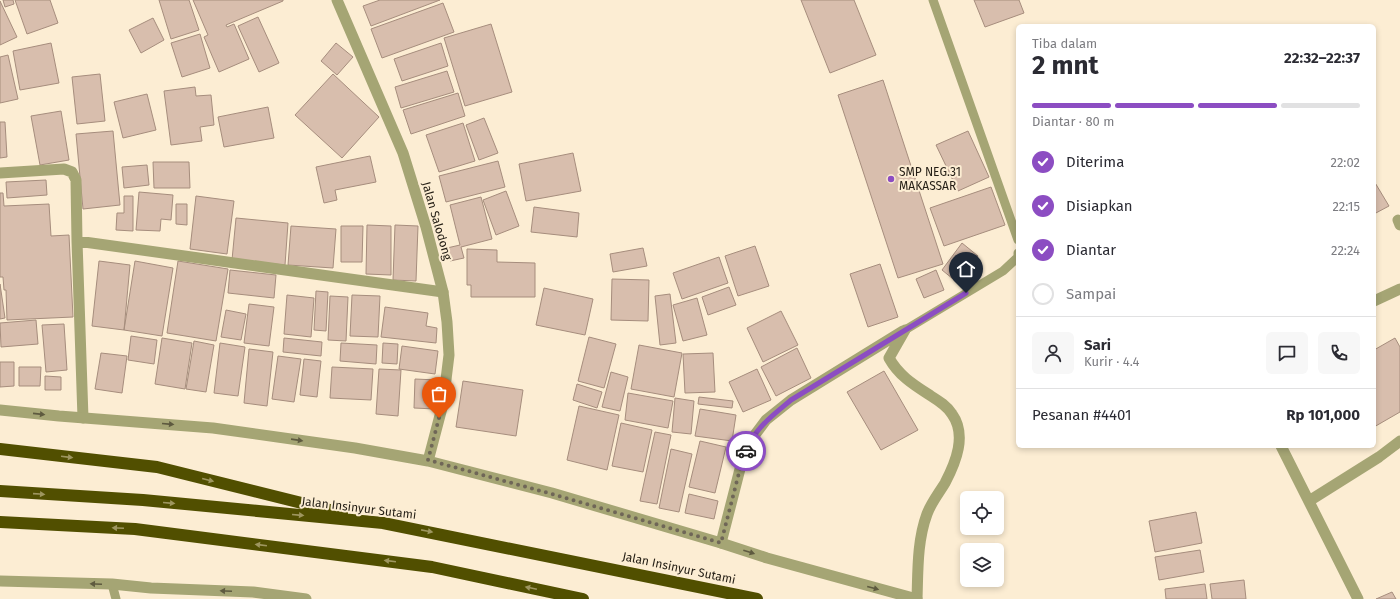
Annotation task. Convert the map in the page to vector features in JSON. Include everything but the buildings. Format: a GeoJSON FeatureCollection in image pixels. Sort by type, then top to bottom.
{"type":"FeatureCollection","features":[{"type":"Feature","properties":{"kind":"highway"},"geometry":{"type":"LineString","coordinates":[[0,449],[157,467],[383,523]]}},
{"type":"Feature","properties":{"kind":"highway","name":"Jalan Insinyur Sutami"},"geometry":{"type":"LineString","coordinates":[[0,491],[143,500],[383,523],[757,599]]}},
{"type":"Feature","properties":{"kind":"highway"},"geometry":{"type":"LineString","coordinates":[[0,522],[136,528],[432,567],[583,599]]}},
{"type":"Feature","properties":{"kind":"street","name":"Jalan Salodong"},"geometry":{"type":"LineString","coordinates":[[337,0],[403,153],[426,227],[443,292],[449,355],[443,404],[428,460]]}},
{"type":"Feature","properties":{"kind":"street"},"geometry":{"type":"LineString","coordinates":[[0,173],[64,169],[72,172],[76,180],[83,418]]}},
{"type":"Feature","properties":{"kind":"street"},"geometry":{"type":"LineString","coordinates":[[77,241],[443,292]]}},
{"type":"Feature","properties":{"kind":"street"},"geometry":{"type":"LineString","coordinates":[[1376,300],[1400,288]]}},
{"type":"Feature","properties":{"kind":"street"},"geometry":{"type":"LineString","coordinates":[[0,410],[213,428],[428,460],[552,494],[768,558],[917,599],[922,536],[927,515],[934,499],[945,483],[958,451],[960,440],[957,424],[953,414],[947,407],[904,377],[895,369],[889,358],[905,330]]}},
{"type":"Feature","properties":{"kind":"street"},"geometry":{"type":"LineString","coordinates":[[721,543],[741,465],[751,440],[766,420],[791,400],[905,330]]}},
{"type":"Feature","properties":{"kind":"street"},"geometry":{"type":"LineString","coordinates":[[1309,501],[1379,457],[1400,441]]}},
{"type":"Feature","properties":{"kind":"street"},"geometry":{"type":"LineString","coordinates":[[1282,448],[1358,599]]}},
{"type":"Feature","properties":{"kind":"street"},"geometry":{"type":"LineString","coordinates":[[0,581],[112,584],[306,599]]}},
{"type":"Feature","properties":{"kind":"lane"},"geometry":{"type":"LineString","coordinates":[[933,0],[1016,234]]}},
{"type":"Feature","properties":{"kind":"lane"},"geometry":{"type":"LineString","coordinates":[[905,330],[1003,271],[1016,259]]}},
{"type":"Feature","properties":{"kind":"lane"},"geometry":{"type":"LineString","coordinates":[[112,584],[116,599]]}},
{"type":"Feature","properties":{"kind":"way so far"},"geometry":{"type":"LineString","coordinates":[[439,418],[428,460],[721,543],[746,451]]}},
{"type":"Feature","properties":{"kind":"place","name":"SMP NEG.31 MAKASSAR"},"geometry":{"type":"Point","coordinates":[891,179]}},
{"type":"Feature","properties":{"kind":"route"},"geometry":{"type":"LineString","coordinates":[[746,451],[751,440],[766,420],[791,400],[966,293]]}}]}
